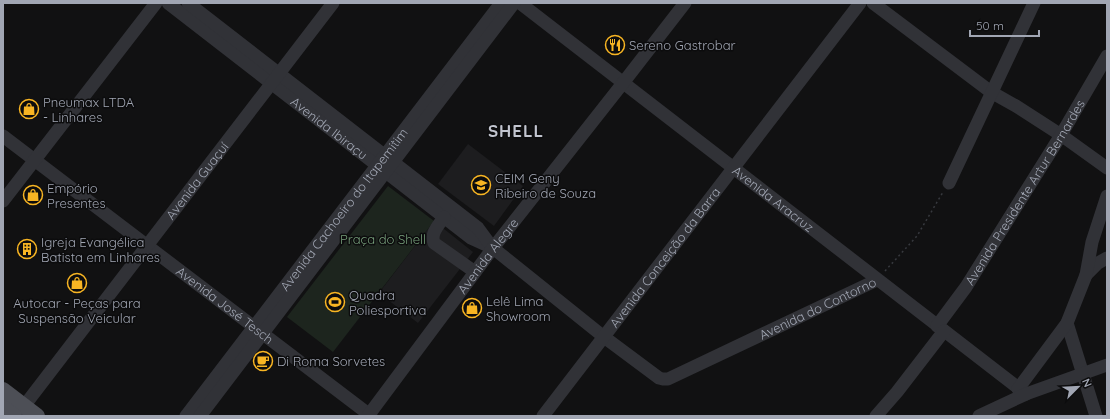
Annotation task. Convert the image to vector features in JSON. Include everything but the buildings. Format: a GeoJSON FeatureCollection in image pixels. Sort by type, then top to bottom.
{"type":"FeatureCollection","features":[{"type":"Feature","properties":{"kind":"main road"},"geometry":{"type":"LineString","coordinates":[[3,390],[18,413]]}},
{"type":"Feature","properties":{"kind":"main road"},"geometry":{"type":"LineString","coordinates":[[3,408],[18,413],[36,416]]}},
{"type":"Feature","properties":{"kind":"street"},"geometry":{"type":"LineString","coordinates":[[3,202],[156,3]]}},
{"type":"Feature","properties":{"kind":"street","name":"Avenida Ibiraçu"},"geometry":{"type":"LineString","coordinates":[[168,3],[275,78]]}},
{"type":"Feature","properties":{"kind":"street","name":"Avenida Ibiraçu"},"geometry":{"type":"LineString","coordinates":[[188,3],[275,78],[385,164],[478,228],[493,248]]}},
{"type":"Feature","properties":{"kind":"street","name":"Avenida Guaçuí"},"geometry":{"type":"LineString","coordinates":[[18,413],[333,3]]}},
{"type":"Feature","properties":{"kind":"street","name":"Avenida Cachoeiro do Itapemitim"},"geometry":{"type":"LineString","coordinates":[[385,164],[501,3]]}},
{"type":"Feature","properties":{"kind":"street"},"geometry":{"type":"LineString","coordinates":[[186,416],[258,330],[385,164],[514,3]]}},
{"type":"Feature","properties":{"kind":"street","name":"Avenida Aracruz"},"geometry":{"type":"LineString","coordinates":[[520,3],[1022,392]]}},
{"type":"Feature","properties":{"kind":"street","name":"Avenida Alegre"},"geometry":{"type":"LineString","coordinates":[[370,416],[474,272],[624,83],[685,3]]}},
{"type":"Feature","properties":{"kind":"street","name":"Avenida Conceição da Barra"},"geometry":{"type":"LineString","coordinates":[[543,416],[860,3]]}},
{"type":"Feature","properties":{"kind":"street"},"geometry":{"type":"LineString","coordinates":[[873,3],[991,92],[1061,134],[1107,168]]}},
{"type":"Feature","properties":{"kind":"street"},"geometry":{"type":"LineString","coordinates":[[949,183],[1034,3]]}},
{"type":"Feature","properties":{"kind":"street","name":"Avenida Presidente Artur Bernardes"},"geometry":{"type":"LineString","coordinates":[[876,416],[897,392],[941,328],[1061,134],[1107,56]]}},
{"type":"Feature","properties":{"kind":"street","name":"Avenida José Tesch"},"geometry":{"type":"LineString","coordinates":[[3,136],[370,416]]}},
{"type":"Feature","properties":{"kind":"street","name":"Avenida Ibiraçu"},"geometry":{"type":"LineString","coordinates":[[385,164],[444,217],[471,238],[493,248],[604,337],[663,379]]}},
{"type":"Feature","properties":{"kind":"street"},"geometry":{"type":"LineString","coordinates":[[1022,392],[1066,323],[1086,275],[1092,242],[1107,196]]}},
{"type":"Feature","properties":{"kind":"street"},"geometry":{"type":"LineString","coordinates":[[444,217],[432,237],[434,243],[474,272]]}},
{"type":"Feature","properties":{"kind":"street"},"geometry":{"type":"LineString","coordinates":[[1086,275],[1098,263],[1107,258]]}},
{"type":"Feature","properties":{"kind":"street","name":"Avenida do Contorno"},"geometry":{"type":"LineString","coordinates":[[663,379],[675,375],[877,280]]}},
{"type":"Feature","properties":{"kind":"street"},"geometry":{"type":"LineString","coordinates":[[1066,323],[1096,416]]}},
{"type":"Feature","properties":{"kind":"street"},"geometry":{"type":"LineString","coordinates":[[200,416],[258,330]]}},
{"type":"Feature","properties":{"kind":"street"},"geometry":{"type":"LineString","coordinates":[[979,416],[1022,392],[1107,365]]}},
{"type":"Feature","properties":{"kind":"path","name":"Avenida do Contorno"},"geometry":{"type":"LineString","coordinates":[[877,280],[917,236],[949,183]]}},
{"type":"Feature","properties":{"kind":"shaded area","name":"CEIM Geny Ribeiro de Souza"},"geometry":{"type":"Polygon","coordinates":[[[468,144],[523,186],[494,226],[438,184],[468,144]]]}},
{"type":"Feature","properties":{"kind":"shaded area"},"geometry":{"type":"Polygon","coordinates":[[[434,221],[473,252],[418,323],[379,293],[434,221]]]}},
{"type":"Feature","properties":{"kind":"green space","name":"Praça do Shell"},"geometry":{"type":"Polygon","coordinates":[[[388,186],[434,221],[333,352],[287,317],[388,186]]]}},
{"type":"Feature","properties":{"kind":"place","name":"Sereno Gastrobar"},"geometry":{"type":"Point","coordinates":[615,45]}},
{"type":"Feature","properties":{"kind":"place","name":"Pneumax LTDA - Linhares"},"geometry":{"type":"Point","coordinates":[29,109]}},
{"type":"Feature","properties":{"kind":"place","name":"CEIM Geny Ribeiro de Souza"},"geometry":{"type":"Point","coordinates":[481,185]}},
{"type":"Feature","properties":{"kind":"place","name":"Empório Presentes"},"geometry":{"type":"Point","coordinates":[33,195]}},
{"type":"Feature","properties":{"kind":"place","name":"Igreja Evangélica Batista em Linhares"},"geometry":{"type":"Point","coordinates":[27,249]}},
{"type":"Feature","properties":{"kind":"place","name":"Autocar - Peças para Suspensão Veicular"},"geometry":{"type":"Point","coordinates":[77,283]}},
{"type":"Feature","properties":{"kind":"place","name":"Quadra Poliesportiva"},"geometry":{"type":"Point","coordinates":[335,302]}},
{"type":"Feature","properties":{"kind":"place","name":"Lelê Lima Showroom"},"geometry":{"type":"Point","coordinates":[472,308]}},
{"type":"Feature","properties":{"kind":"place","name":"Di Roma Sorvetes"},"geometry":{"type":"Point","coordinates":[263,361]}},
{"type":"Feature","properties":{"kind":"district","name":"SHELL"},"geometry":{"type":"Point","coordinates":[516,131]}}]}
